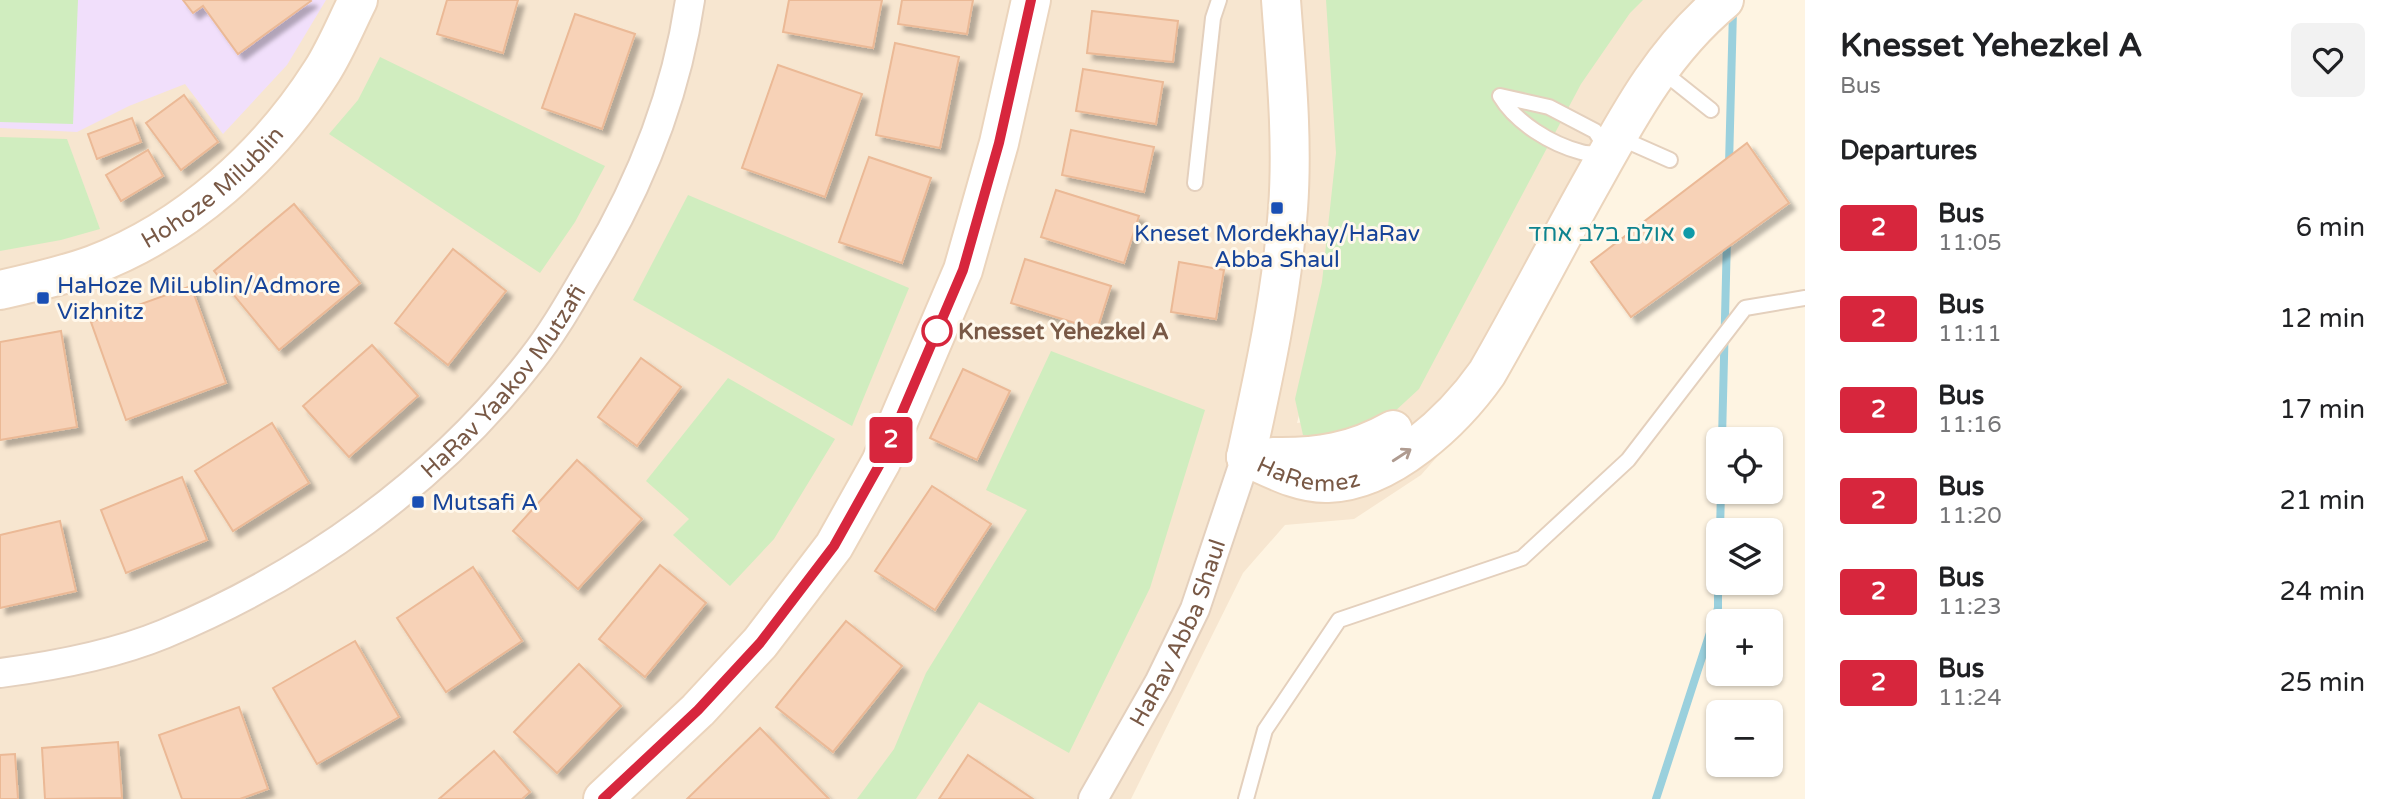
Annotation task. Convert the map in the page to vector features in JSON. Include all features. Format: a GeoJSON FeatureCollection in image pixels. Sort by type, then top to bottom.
{"type":"FeatureCollection","features":[{"type":"Feature","properties":{"kind":"street","name":"Hohoze Milublin"},"geometry":{"type":"LineString","coordinates":[[0,290],[93,265],[180,221],[219,188],[286,120],[321,72],[358,0]]}},
{"type":"Feature","properties":{"kind":"street","name":"HaRav Yaakov Mutzafi"},"geometry":{"type":"LineString","coordinates":[[0,673],[115,649],[163,634],[286,574],[337,543],[385,506],[444,454],[498,400],[533,358],[615,225],[635,185],[674,82],[690,0]]}},
{"type":"Feature","properties":{"kind":"street"},"geometry":{"type":"LineString","coordinates":[[603,799],[698,710],[760,643],[834,546],[881,462],[963,270],[999,143],[1031,0]]}},
{"type":"Feature","properties":{"kind":"street"},"geometry":{"type":"LineString","coordinates":[[1246,457],[1275,318],[1288,208],[1288,90],[1280,0]]}},
{"type":"Feature","properties":{"kind":"street","name":"HaRemez"},"geometry":{"type":"LineString","coordinates":[[1246,457],[1305,458],[1353,450],[1400,426],[1433,401],[1474,352],[1601,143],[1647,48],[1689,0]]}},
{"type":"Feature","properties":{"kind":"street","name":"HaRemez"},"geometry":{"type":"LineString","coordinates":[[1601,143],[1684,36],[1724,0]]}},
{"type":"Feature","properties":{"kind":"street","name":"HaRav Abba Shaul"},"geometry":{"type":"LineString","coordinates":[[1093,799],[1159,683],[1195,609],[1246,457]]}},
{"type":"Feature","properties":{"kind":"lane"},"geometry":{"type":"LineString","coordinates":[[1195,183],[1213,18],[1219,0]]}},
{"type":"Feature","properties":{"kind":"lane"},"geometry":{"type":"LineString","coordinates":[[1658,68],[1711,110]]}},
{"type":"Feature","properties":{"kind":"lane"},"geometry":{"type":"LineString","coordinates":[[1601,143],[1549,107],[1500,96],[1520,120],[1601,143],[1670,160]]}},
{"type":"Feature","properties":{"kind":"lane"},"geometry":{"type":"LineString","coordinates":[[1246,799],[1265,730],[1339,620],[1522,558],[1628,460],[1745,308],[1805,298]]}},
{"type":"Feature","properties":{"kind":"shaded area"},"geometry":{"type":"Polygon","coordinates":[[[0,0],[1405,0],[1297,423],[1360,415],[1622,0],[1741,0],[1682,31],[1466,424],[1421,475],[1354,519],[1285,525],[1243,573],[1131,799],[0,799],[0,0]]]}},
{"type":"Feature","properties":{"kind":"shaded area"},"geometry":{"type":"Polygon","coordinates":[[[0,0],[326,0],[287,65],[223,134],[185,84],[129,106],[77,132],[0,128],[0,0]]]}},
{"type":"Feature","properties":{"kind":"green space"},"geometry":{"type":"Polygon","coordinates":[[[0,0],[78,0],[73,124],[0,122],[0,0]]]}},
{"type":"Feature","properties":{"kind":"green space"},"geometry":{"type":"Polygon","coordinates":[[[1326,0],[1643,0],[1630,13],[1581,84],[1419,389],[1380,425],[1331,437],[1303,435],[1295,399],[1322,282],[1336,153],[1326,0]]]}},
{"type":"Feature","properties":{"kind":"green space"},"geometry":{"type":"Polygon","coordinates":[[[380,57],[605,166],[575,222],[540,273],[329,134],[358,100],[380,57]]]}},
{"type":"Feature","properties":{"kind":"green space"},"geometry":{"type":"Polygon","coordinates":[[[0,137],[67,139],[100,229],[61,240],[0,251],[0,137]]]}},
{"type":"Feature","properties":{"kind":"green space"},"geometry":{"type":"Polygon","coordinates":[[[688,195],[909,288],[852,426],[633,300],[688,195]]]}},
{"type":"Feature","properties":{"kind":"green space"},"geometry":{"type":"Polygon","coordinates":[[[1051,351],[1205,410],[1150,588],[1069,753],[979,702],[916,799],[857,799],[894,749],[926,673],[1027,510],[986,490],[1051,351]]]}},
{"type":"Feature","properties":{"kind":"green space"},"geometry":{"type":"Polygon","coordinates":[[[728,378],[835,439],[774,539],[730,586],[673,535],[689,519],[646,481],[728,378]]]}},
{"type":"Feature","properties":{"kind":"building"},"geometry":{"type":"Polygon","coordinates":[[[183,0],[311,1],[238,54],[203,6],[193,13],[183,0]]]}},
{"type":"Feature","properties":{"kind":"building"},"geometry":{"type":"Polygon","coordinates":[[[447,0],[518,0],[503,53],[437,34],[447,0]]]}},
{"type":"Feature","properties":{"kind":"building"},"geometry":{"type":"Polygon","coordinates":[[[789,0],[882,0],[873,48],[783,32],[789,0]]]}},
{"type":"Feature","properties":{"kind":"building"},"geometry":{"type":"Polygon","coordinates":[[[902,0],[973,0],[967,34],[898,24],[902,0]]]}},
{"type":"Feature","properties":{"kind":"building"},"geometry":{"type":"Polygon","coordinates":[[[1092,11],[1178,21],[1173,62],[1087,53],[1092,11]]]}},
{"type":"Feature","properties":{"kind":"building"},"geometry":{"type":"Polygon","coordinates":[[[575,14],[635,34],[602,129],[542,108],[575,14]]]}},
{"type":"Feature","properties":{"kind":"building"},"geometry":{"type":"Polygon","coordinates":[[[895,43],[959,57],[940,148],[876,135],[895,43]]]}},
{"type":"Feature","properties":{"kind":"building"},"geometry":{"type":"Polygon","coordinates":[[[778,65],[862,94],[825,197],[742,168],[778,65]]]}},
{"type":"Feature","properties":{"kind":"building"},"geometry":{"type":"Polygon","coordinates":[[[1083,69],[1163,82],[1156,124],[1076,111],[1083,69]]]}},
{"type":"Feature","properties":{"kind":"building"},"geometry":{"type":"Polygon","coordinates":[[[184,95],[218,142],[181,170],[146,123],[184,95]]]}},
{"type":"Feature","properties":{"kind":"building"},"geometry":{"type":"Polygon","coordinates":[[[132,118],[141,142],[97,159],[88,134],[132,118]]]}},
{"type":"Feature","properties":{"kind":"building"},"geometry":{"type":"Polygon","coordinates":[[[1071,130],[1154,147],[1144,192],[1062,175],[1071,130]]]}},
{"type":"Feature","properties":{"kind":"building","name":"אולם בלב אחד"},"geometry":{"type":"Polygon","coordinates":[[[1747,143],[1789,203],[1631,317],[1591,262],[1747,143]]]}},
{"type":"Feature","properties":{"kind":"building"},"geometry":{"type":"Polygon","coordinates":[[[148,150],[163,176],[121,201],[106,175],[148,150]]]}},
{"type":"Feature","properties":{"kind":"building"},"geometry":{"type":"Polygon","coordinates":[[[869,157],[931,178],[902,263],[839,242],[869,157]]]}},
{"type":"Feature","properties":{"kind":"building"},"geometry":{"type":"Polygon","coordinates":[[[1056,190],[1139,216],[1124,263],[1041,237],[1056,190]]]}},
{"type":"Feature","properties":{"kind":"building"},"geometry":{"type":"Polygon","coordinates":[[[294,204],[360,283],[279,350],[214,271],[294,204]]]}},
{"type":"Feature","properties":{"kind":"building"},"geometry":{"type":"Polygon","coordinates":[[[453,249],[506,291],[448,365],[395,323],[453,249]]]}},
{"type":"Feature","properties":{"kind":"building"},"geometry":{"type":"Polygon","coordinates":[[[1025,259],[1111,286],[1097,330],[1011,303],[1025,259]]]}},
{"type":"Feature","properties":{"kind":"building"},"geometry":{"type":"Polygon","coordinates":[[[1179,262],[1224,270],[1216,319],[1171,312],[1179,262]]]}},
{"type":"Feature","properties":{"kind":"building"},"geometry":{"type":"Polygon","coordinates":[[[191,286],[226,383],[126,420],[91,322],[191,286]]]}},
{"type":"Feature","properties":{"kind":"building"},"geometry":{"type":"Polygon","coordinates":[[[61,331],[77,427],[0,440],[0,342],[61,331]]]}},
{"type":"Feature","properties":{"kind":"building"},"geometry":{"type":"Polygon","coordinates":[[[372,345],[418,396],[349,457],[303,406],[372,345]]]}},
{"type":"Feature","properties":{"kind":"building"},"geometry":{"type":"Polygon","coordinates":[[[641,358],[681,387],[637,446],[598,417],[641,358]]]}},
{"type":"Feature","properties":{"kind":"building"},"geometry":{"type":"Polygon","coordinates":[[[963,369],[1010,391],[977,460],[930,438],[963,369]]]}},
{"type":"Feature","properties":{"kind":"building"},"geometry":{"type":"Polygon","coordinates":[[[272,423],[309,483],[233,531],[195,471],[272,423]]]}},
{"type":"Feature","properties":{"kind":"building"},"geometry":{"type":"Polygon","coordinates":[[[577,460],[642,519],[578,589],[513,531],[577,460]]]}},
{"type":"Feature","properties":{"kind":"building"},"geometry":{"type":"Polygon","coordinates":[[[182,477],[207,540],[126,573],[101,510],[182,477]]]}},
{"type":"Feature","properties":{"kind":"building"},"geometry":{"type":"Polygon","coordinates":[[[932,486],[991,524],[935,610],[875,571],[932,486]]]}},
{"type":"Feature","properties":{"kind":"building"},"geometry":{"type":"Polygon","coordinates":[[[60,521],[76,591],[0,608],[0,535],[60,521]]]}},
{"type":"Feature","properties":{"kind":"building"},"geometry":{"type":"Polygon","coordinates":[[[660,565],[706,603],[645,677],[599,639],[660,565]]]}},
{"type":"Feature","properties":{"kind":"building"},"geometry":{"type":"Polygon","coordinates":[[[473,567],[522,641],[446,692],[397,618],[473,567]]]}},
{"type":"Feature","properties":{"kind":"building"},"geometry":{"type":"Polygon","coordinates":[[[846,621],[902,666],[833,752],[776,707],[846,621]]]}},
{"type":"Feature","properties":{"kind":"building"},"geometry":{"type":"Polygon","coordinates":[[[355,641],[399,717],[317,764],[273,688],[355,641]]]}},
{"type":"Feature","properties":{"kind":"building"},"geometry":{"type":"Polygon","coordinates":[[[579,664],[621,706],[557,773],[514,732],[579,664]]]}},
{"type":"Feature","properties":{"kind":"building"},"geometry":{"type":"Polygon","coordinates":[[[239,707],[268,789],[240,799],[182,799],[159,735],[239,707]]]}},
{"type":"Feature","properties":{"kind":"building"},"geometry":{"type":"Polygon","coordinates":[[[760,728],[829,799],[687,799],[760,728]]]}},
{"type":"Feature","properties":{"kind":"building"},"geometry":{"type":"Polygon","coordinates":[[[118,742],[122,798],[45,799],[42,748],[118,742]]]}},
{"type":"Feature","properties":{"kind":"building"},"geometry":{"type":"Polygon","coordinates":[[[494,751],[530,792],[522,799],[439,799],[494,751]]]}},
{"type":"Feature","properties":{"kind":"building"},"geometry":{"type":"Polygon","coordinates":[[[15,754],[18,799],[0,799],[0,755],[15,754]]]}},
{"type":"Feature","properties":{"kind":"building"},"geometry":{"type":"Polygon","coordinates":[[[968,755],[1033,799],[939,799],[968,755]]]}},
{"type":"Feature","properties":{"kind":"waterway"},"geometry":{"type":"LineString","coordinates":[[1729,165],[1733,10]]}},
{"type":"Feature","properties":{"kind":"waterway"},"geometry":{"type":"LineString","coordinates":[[1722,427],[1727,237]]}},
{"type":"Feature","properties":{"kind":"waterway"},"geometry":{"type":"LineString","coordinates":[[1720,518],[1721,504]]}},
{"type":"Feature","properties":{"kind":"waterway"},"geometry":{"type":"LineString","coordinates":[[1656,799],[1718,608],[1718,595]]}},
{"type":"Feature","properties":{"kind":"bus line","name":"2"},"geometry":{"type":"LineString","coordinates":[[603,799],[698,710],[760,643],[834,546],[881,462],[963,270],[999,143],[1031,0]]}},
{"type":"Feature","properties":{"kind":"place","name":"Kneset Mordekhay/HaRav Abba Shaul"},"geometry":{"type":"Point","coordinates":[1277,208]}},
{"type":"Feature","properties":{"kind":"place","name":"אולם בלב אחד"},"geometry":{"type":"Point","coordinates":[1689,233]}},
{"type":"Feature","properties":{"kind":"place","name":"HaHoze MiLublin/Admore Vizhnitz"},"geometry":{"type":"Point","coordinates":[43,298]}},
{"type":"Feature","properties":{"kind":"place","name":"Knesset Yehezkel A"},"geometry":{"type":"Point","coordinates":[937,331]}},
{"type":"Feature","properties":{"kind":"place","name":"Mutsafi A"},"geometry":{"type":"Point","coordinates":[418,502]}}]}
